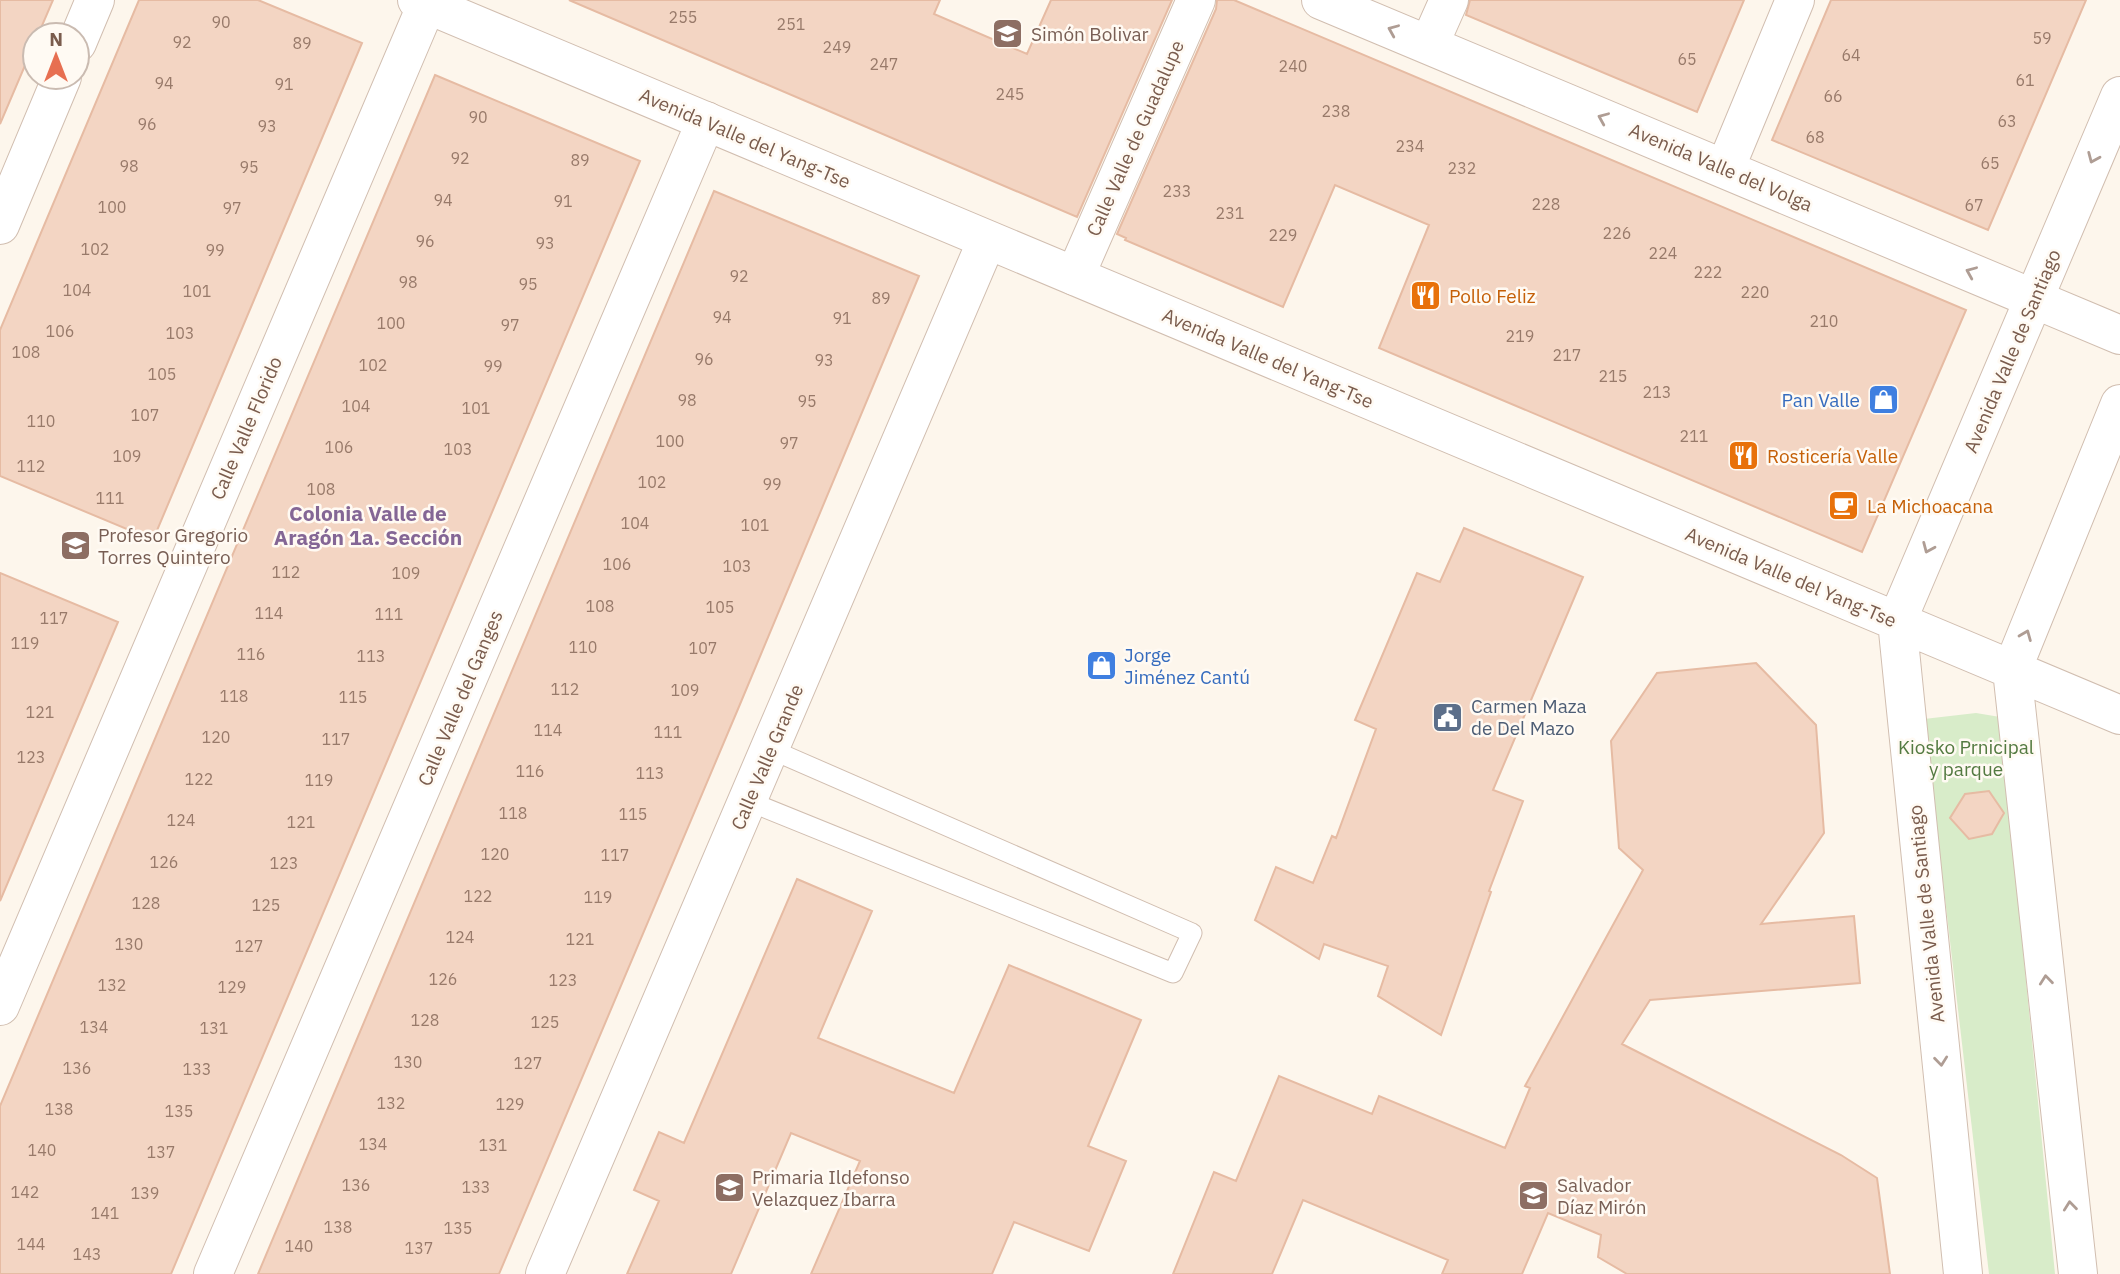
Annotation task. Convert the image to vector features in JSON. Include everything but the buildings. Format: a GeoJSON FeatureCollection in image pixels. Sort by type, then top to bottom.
{"type":"FeatureCollection","features":[{"type":"Feature","properties":{"kind":"street"},"geometry":{"type":"LineString","coordinates":[[86,21],[95,0]]}},
{"type":"Feature","properties":{"kind":"street","name":"Calle Valle de Guadalupe"},"geometry":{"type":"LineString","coordinates":[[1075,276],[1196,0]]}},
{"type":"Feature","properties":{"kind":"street","name":"Avenida Valle del Volga"},"geometry":{"type":"LineString","coordinates":[[1321,0],[2120,335]]}},
{"type":"Feature","properties":{"kind":"street"},"geometry":{"type":"LineString","coordinates":[[1429,45],[1449,0]]}},
{"type":"Feature","properties":{"kind":"street"},"geometry":{"type":"LineString","coordinates":[[1725,169],[1795,0]]}},
{"type":"Feature","properties":{"kind":"street","name":"Avenida Valle del Yang-Tse"},"geometry":{"type":"LineString","coordinates":[[422,2],[2120,715]]}},
{"type":"Feature","properties":{"kind":"street","name":"Calle Valle Florido"},"geometry":{"type":"LineString","coordinates":[[0,1006],[422,2]]}},
{"type":"Feature","properties":{"kind":"street"},"geometry":{"type":"LineString","coordinates":[[0,225],[56,91]]}},
{"type":"Feature","properties":{"kind":"street","name":"Avenida Valle de Santiago"},"geometry":{"type":"LineString","coordinates":[[1963,1274],[1897,621],[2120,96]]}},
{"type":"Feature","properties":{"kind":"street","name":"Calle Valle del Ganges"},"geometry":{"type":"LineString","coordinates":[[213,1274],[706,121]]}},
{"type":"Feature","properties":{"kind":"street","name":"Calle Valle Grande"},"geometry":{"type":"LineString","coordinates":[[545,1274],[987,240]]}},
{"type":"Feature","properties":{"kind":"street"},"geometry":{"type":"LineString","coordinates":[[2078,1274],[2012,670],[2120,404]]}},
{"type":"Feature","properties":{"kind":"lane"},"geometry":{"type":"LineString","coordinates":[[748,801],[1173,973],[1192,933],[771,749]]}},
{"type":"Feature","properties":{"kind":"green space","name":"Kiosko Prnicipal y parque"},"geometry":{"type":"Polygon","coordinates":[[[1976,713],[2000,717],[2055,1274],[1989,1274],[1924,719],[1976,713]]]}},
{"type":"Feature","properties":{"kind":"place","name":"Simón Bolivar"},"geometry":{"type":"Point","coordinates":[1008,34]}},
{"type":"Feature","properties":{"kind":"place","name":"Pollo Feliz"},"geometry":{"type":"Point","coordinates":[1426,296]}},
{"type":"Feature","properties":{"kind":"place","name":"Pan Valle"},"geometry":{"type":"Point","coordinates":[1883,400]}},
{"type":"Feature","properties":{"kind":"place","name":"Rosticería Valle"},"geometry":{"type":"Point","coordinates":[1744,456]}},
{"type":"Feature","properties":{"kind":"place","name":"La Michoacana"},"geometry":{"type":"Point","coordinates":[1844,506]}},
{"type":"Feature","properties":{"kind":"place","name":"Profesor Gregorio Torres Quintero"},"geometry":{"type":"Point","coordinates":[75,546]}},
{"type":"Feature","properties":{"kind":"place","name":"Jorge Jiménez Cantú"},"geometry":{"type":"Point","coordinates":[1101,666]}},
{"type":"Feature","properties":{"kind":"place","name":"Carmen Maza de Del Mazo"},"geometry":{"type":"Point","coordinates":[1448,717]}},
{"type":"Feature","properties":{"kind":"place","name":"Primaria Ildefonso Velazquez Ibarra"},"geometry":{"type":"Point","coordinates":[729,1188]}},
{"type":"Feature","properties":{"kind":"place","name":"Salvador Díaz Mirón"},"geometry":{"type":"Point","coordinates":[1534,1196]}},
{"type":"Feature","properties":{"kind":"district","name":"Colonia Valle de Aragón 1a. Sección"},"geometry":{"type":"Point","coordinates":[368,525]}}]}
